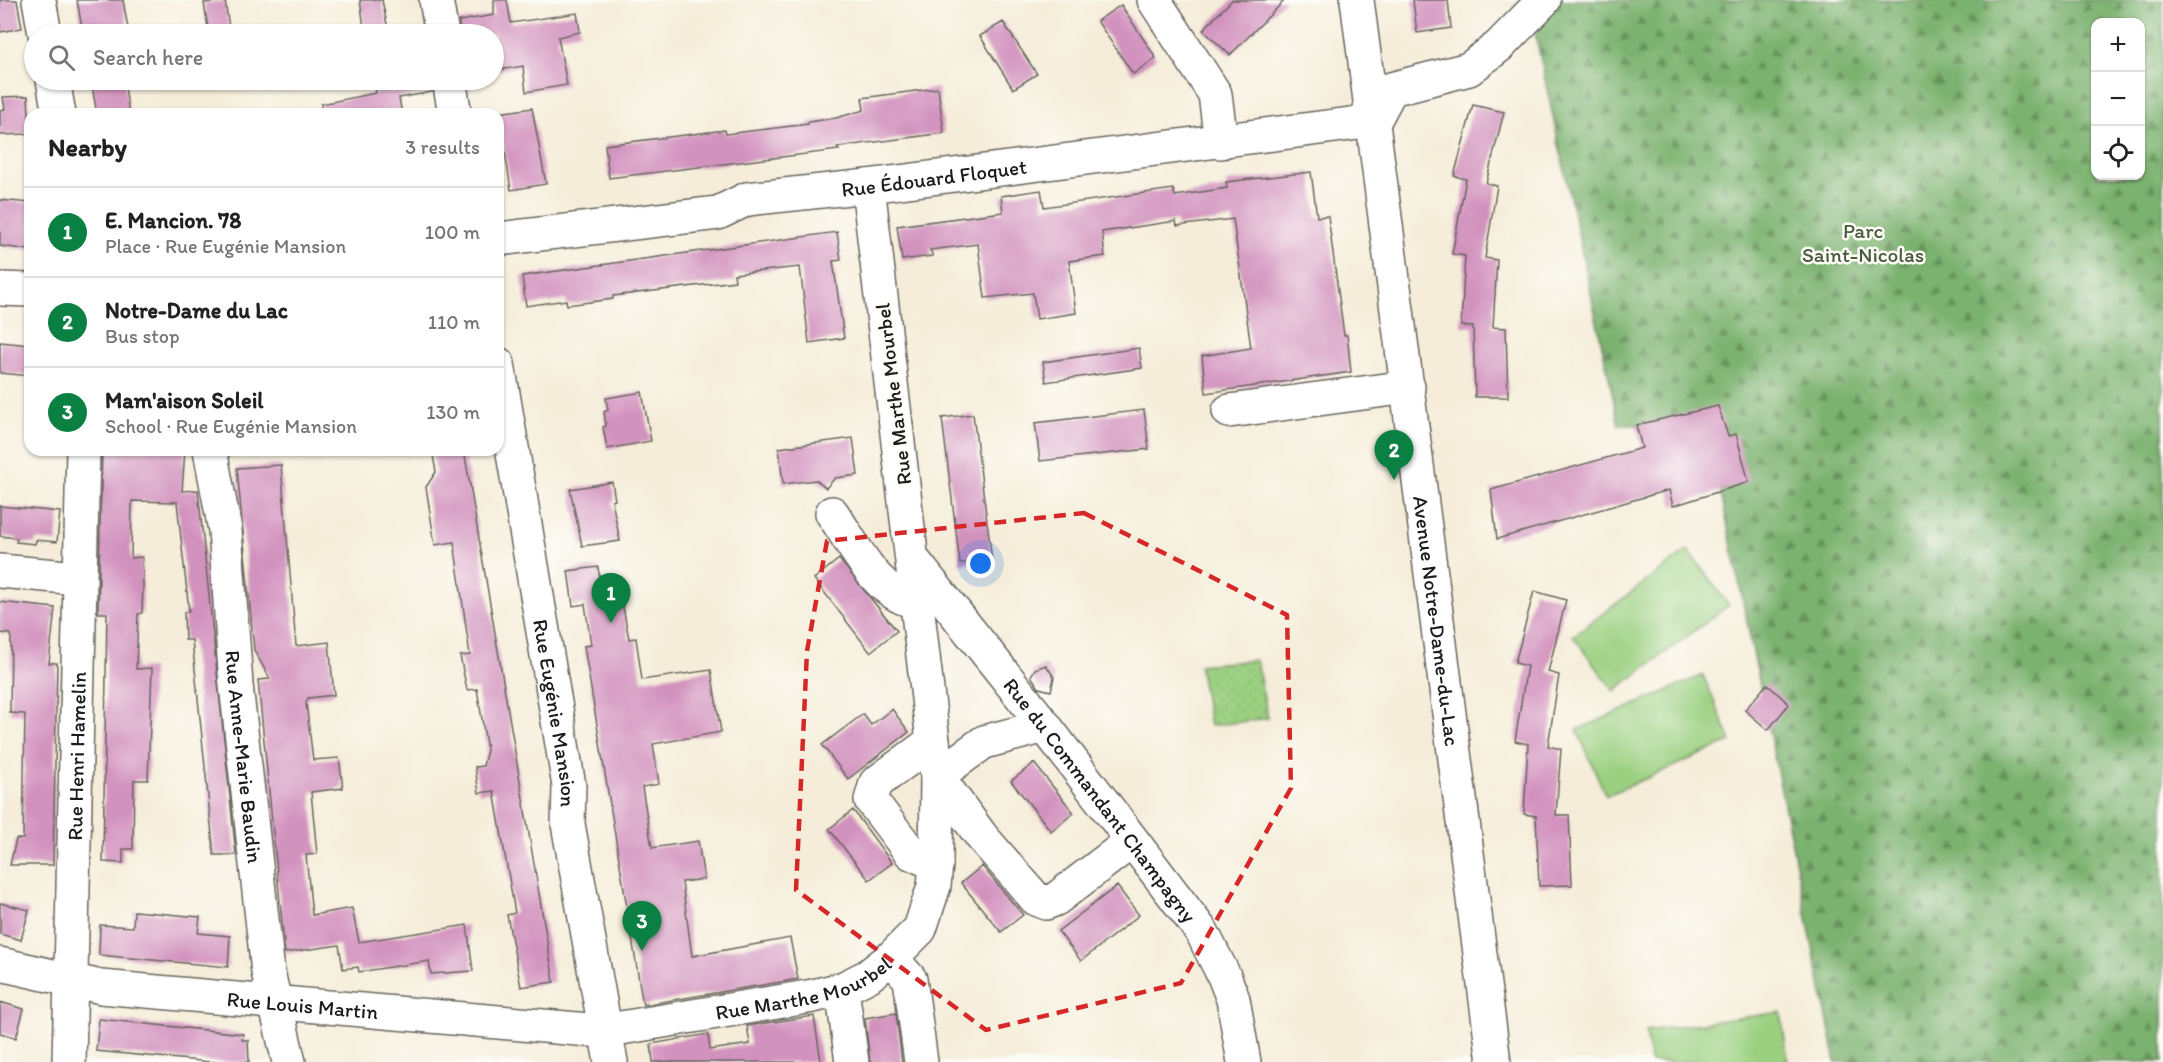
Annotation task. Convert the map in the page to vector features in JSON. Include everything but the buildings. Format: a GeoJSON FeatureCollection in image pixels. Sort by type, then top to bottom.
{"type":"FeatureCollection","features":[{"type":"Feature","properties":{"kind":"street"},"geometry":{"type":"LineString","coordinates":[[39,0],[43,24]]}},
{"type":"Feature","properties":{"kind":"street"},"geometry":{"type":"LineString","coordinates":[[436,0],[440,24]]}},
{"type":"Feature","properties":{"kind":"street"},"geometry":{"type":"LineString","coordinates":[[1154,0],[1215,94],[1221,142]]}},
{"type":"Feature","properties":{"kind":"street","name":"Avenue Notre-Dame-du-Lac"},"geometry":{"type":"LineString","coordinates":[[1357,0],[1494,1062]]}},
{"type":"Feature","properties":{"kind":"street"},"geometry":{"type":"LineString","coordinates":[[1374,121],[1391,89],[1469,69],[1499,46],[1544,0]]}},
{"type":"Feature","properties":{"kind":"street"},"geometry":{"type":"LineString","coordinates":[[55,90],[58,108]]}},
{"type":"Feature","properties":{"kind":"street"},"geometry":{"type":"LineString","coordinates":[[451,90],[454,108]]}},
{"type":"Feature","properties":{"kind":"street","name":"Rue Édouard Floquet"},"geometry":{"type":"LineString","coordinates":[[504,238],[718,213],[747,199],[868,186],[1374,121]]}},
{"type":"Feature","properties":{"kind":"street","name":"Rue Marthe Mourbel"},"geometry":{"type":"LineString","coordinates":[[606,1029],[813,996],[842,989],[868,976],[891,958],[920,929],[934,886],[937,776],[914,561],[868,186]]}},
{"type":"Feature","properties":{"kind":"street"},"geometry":{"type":"LineString","coordinates":[[0,289],[24,290]]}},
{"type":"Feature","properties":{"kind":"street"},"geometry":{"type":"LineString","coordinates":[[1229,411],[1408,387]]}},
{"type":"Feature","properties":{"kind":"street","name":"Rue Eugénie Mansion"},"geometry":{"type":"LineString","coordinates":[[504,400],[569,786],[568,824],[611,1062]]}},
{"type":"Feature","properties":{"kind":"street","name":"Rue Henri Hamelin"},"geometry":{"type":"LineString","coordinates":[[69,1062],[78,578],[83,456]]}},
{"type":"Feature","properties":{"kind":"street","name":"Rue Anne-Marie Baudin"},"geometry":{"type":"LineString","coordinates":[[211,456],[225,530],[236,685],[258,889],[275,1002],[289,1062]]}},
{"type":"Feature","properties":{"kind":"street"},"geometry":{"type":"LineString","coordinates":[[832,513],[890,592],[907,600],[918,602]]}},
{"type":"Feature","properties":{"kind":"street","name":"Rue du Commandant Champagny"},"geometry":{"type":"LineString","coordinates":[[914,561],[1045,726],[1202,932],[1214,953],[1233,999],[1244,1062]]}},
{"type":"Feature","properties":{"kind":"street"},"geometry":{"type":"LineString","coordinates":[[0,571],[78,578]]}},
{"type":"Feature","properties":{"kind":"street"},"geometry":{"type":"LineString","coordinates":[[1045,726],[984,742],[937,776],[982,837],[1036,899],[1046,903],[1056,899],[1132,841]]}},
{"type":"Feature","properties":{"kind":"street"},"geometry":{"type":"LineString","coordinates":[[933,741],[876,783],[871,800],[911,853],[936,864]]}},
{"type":"Feature","properties":{"kind":"street"},"geometry":{"type":"LineString","coordinates":[[891,958],[910,979],[921,1062]]}},
{"type":"Feature","properties":{"kind":"street","name":"Rue Louis Martin"},"geometry":{"type":"LineString","coordinates":[[0,964],[101,987],[589,1030],[606,1029]]}},
{"type":"Feature","properties":{"kind":"street"},"geometry":{"type":"LineString","coordinates":[[842,989],[852,1062]]}},
{"type":"Feature","properties":{"kind":"highlighted area"},"geometry":{"type":"Polygon","coordinates":[[[1084,513],[1287,615],[1291,788],[1181,983],[986,1030],[796,890],[807,651],[827,541],[1084,513]]]}},
{"type":"Feature","properties":{"kind":"green space","name":"Parc Saint-Nicolas"},"geometry":{"type":"Polygon","coordinates":[[[1528,0],[2163,0],[2163,1062],[1836,1062],[1707,424],[1619,425],[1528,0]]]}},
{"type":"Feature","properties":{"kind":"green space"},"geometry":{"type":"Polygon","coordinates":[[[1688,550],[1729,605],[1614,691],[1573,636],[1688,550]]]}},
{"type":"Feature","properties":{"kind":"green space"},"geometry":{"type":"Polygon","coordinates":[[[1256,660],[1268,718],[1210,726],[1199,665],[1256,660]]]}},
{"type":"Feature","properties":{"kind":"green space"},"geometry":{"type":"Polygon","coordinates":[[[1703,675],[1731,741],[1606,796],[1577,730],[1703,675]]]}},
{"type":"Feature","properties":{"kind":"green space"},"geometry":{"type":"Polygon","coordinates":[[[1781,1012],[1788,1062],[1650,1062],[1646,1031],[1781,1012]]]}},
{"type":"Feature","properties":{"kind":"place","name":"Notre-Dame du Lac"},"geometry":{"type":"Point","coordinates":[1394,480]}},
{"type":"Feature","properties":{"kind":"place","name":"E. Mancion. 78"},"geometry":{"type":"Point","coordinates":[611,623]}},
{"type":"Feature","properties":{"kind":"place","name":"Mam'aison Soleil"},"geometry":{"type":"Point","coordinates":[642,951]}}]}
